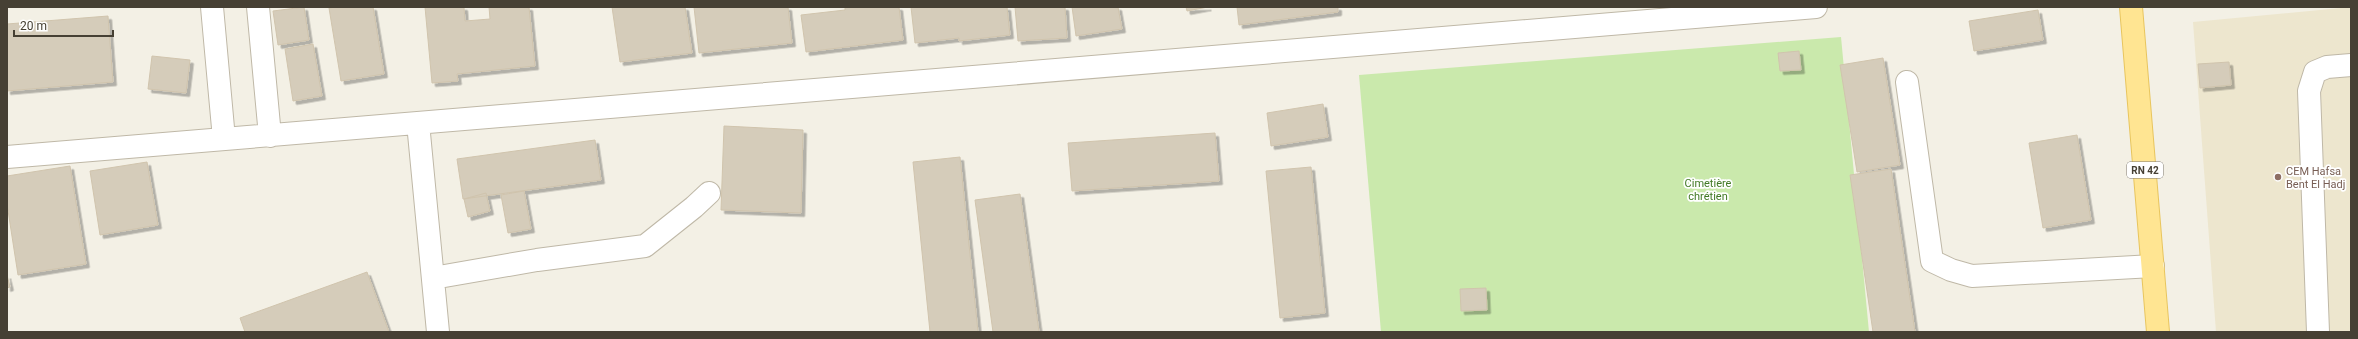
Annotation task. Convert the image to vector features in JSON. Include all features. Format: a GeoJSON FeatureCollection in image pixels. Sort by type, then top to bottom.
{"type":"FeatureCollection","features":[{"type":"Feature","properties":{"kind":"main road","name":"RN 42"},"geometry":{"type":"LineString","coordinates":[[2131,7],[2158,332]]}},
{"type":"Feature","properties":{"kind":"street"},"geometry":{"type":"LineString","coordinates":[[212,7],[224,139]]}},
{"type":"Feature","properties":{"kind":"street"},"geometry":{"type":"LineString","coordinates":[[258,7],[270,136]]}},
{"type":"Feature","properties":{"kind":"street"},"geometry":{"type":"LineString","coordinates":[[7,158],[1816,7]]}},
{"type":"Feature","properties":{"kind":"street"},"geometry":{"type":"LineString","coordinates":[[2318,332],[2309,91],[2315,72],[2326,67],[2351,65]]}},
{"type":"Feature","properties":{"kind":"street"},"geometry":{"type":"LineString","coordinates":[[1907,82],[1932,261],[1951,270],[1972,276],[2153,266]]}},
{"type":"Feature","properties":{"kind":"street"},"geometry":{"type":"LineString","coordinates":[[418,123],[438,332]]}},
{"type":"Feature","properties":{"kind":"street"},"geometry":{"type":"LineString","coordinates":[[433,278],[537,260],[645,246],[694,207],[709,193]]}},
{"type":"Feature","properties":{"kind":"shaded area","name":"CEM Hafsa Bent El Hadj"},"geometry":{"type":"Polygon","coordinates":[[[2351,7],[2351,332],[2216,332],[2193,22],[2351,7]]]}},
{"type":"Feature","properties":{"kind":"green space","name":"Cimetière chrétien"},"geometry":{"type":"Polygon","coordinates":[[[1841,37],[1869,332],[1381,332],[1359,75],[1841,37]]]}},
{"type":"Feature","properties":{"kind":"building"},"geometry":{"type":"Polygon","coordinates":[[[304,7],[309,40],[278,45],[273,11],[304,7]]]}},
{"type":"Feature","properties":{"kind":"building"},"geometry":{"type":"Polygon","coordinates":[[[373,7],[384,74],[341,81],[329,8],[373,7]]]}},
{"type":"Feature","properties":{"kind":"building"},"geometry":{"type":"Polygon","coordinates":[[[425,7],[464,7],[465,21],[490,19],[489,7],[529,7],[535,66],[457,74],[458,81],[432,83],[425,7]]]}},
{"type":"Feature","properties":{"kind":"building"},"geometry":{"type":"Polygon","coordinates":[[[612,7],[685,7],[692,53],[620,62],[612,7]]]}},
{"type":"Feature","properties":{"kind":"building"},"geometry":{"type":"Polygon","coordinates":[[[694,7],[788,7],[792,43],[699,53],[694,7]]]}},
{"type":"Feature","properties":{"kind":"building"},"geometry":{"type":"Polygon","coordinates":[[[845,7],[899,7],[903,40],[806,52],[801,15],[845,10],[845,7]]]}},
{"type":"Feature","properties":{"kind":"building"},"geometry":{"type":"Polygon","coordinates":[[[911,7],[1007,7],[1010,35],[959,41],[959,38],[915,43],[911,7]]]}},
{"type":"Feature","properties":{"kind":"building"},"geometry":{"type":"Polygon","coordinates":[[[1015,7],[1065,7],[1067,38],[1018,41],[1015,7]]]}},
{"type":"Feature","properties":{"kind":"building"},"geometry":{"type":"Polygon","coordinates":[[[1072,7],[1118,7],[1122,29],[1076,36],[1072,7]]]}},
{"type":"Feature","properties":{"kind":"building"},"geometry":{"type":"Polygon","coordinates":[[[1186,7],[1208,7],[1187,11],[1186,7]]]}},
{"type":"Feature","properties":{"kind":"building"},"geometry":{"type":"Polygon","coordinates":[[[1237,7],[1338,7],[1338,12],[1239,25],[1237,7]]]}},
{"type":"Feature","properties":{"kind":"building"},"geometry":{"type":"Polygon","coordinates":[[[2038,10],[2043,40],[1974,51],[1969,21],[2038,10]]]}},
{"type":"Feature","properties":{"kind":"building"},"geometry":{"type":"Polygon","coordinates":[[[108,16],[113,82],[7,91],[7,24],[108,16]]]}},
{"type":"Feature","properties":{"kind":"building"},"geometry":{"type":"Polygon","coordinates":[[[313,44],[322,96],[293,101],[285,49],[313,44]]]}},
{"type":"Feature","properties":{"kind":"building"},"geometry":{"type":"Polygon","coordinates":[[[1799,51],[1801,70],[1780,71],[1778,53],[1799,51]]]}},
{"type":"Feature","properties":{"kind":"building"},"geometry":{"type":"Polygon","coordinates":[[[152,56],[190,60],[186,93],[148,89],[152,56]]]}},
{"type":"Feature","properties":{"kind":"building"},"geometry":{"type":"Polygon","coordinates":[[[1883,58],[1900,165],[1857,172],[1840,65],[1883,58]]]}},
{"type":"Feature","properties":{"kind":"building"},"geometry":{"type":"Polygon","coordinates":[[[2229,62],[2231,85],[2200,88],[2198,64],[2229,62]]]}},
{"type":"Feature","properties":{"kind":"building"},"geometry":{"type":"Polygon","coordinates":[[[1323,104],[1328,137],[1271,146],[1267,113],[1323,104]]]}},
{"type":"Feature","properties":{"kind":"building"},"geometry":{"type":"Polygon","coordinates":[[[724,126],[803,130],[801,213],[721,210],[724,126]]]}},
{"type":"Feature","properties":{"kind":"building"},"geometry":{"type":"Polygon","coordinates":[[[1215,133],[1219,181],[1072,191],[1068,143],[1215,133]]]}},
{"type":"Feature","properties":{"kind":"building"},"geometry":{"type":"Polygon","coordinates":[[[2077,135],[2091,220],[2043,228],[2029,143],[2077,135]]]}},
{"type":"Feature","properties":{"kind":"building"},"geometry":{"type":"Polygon","coordinates":[[[595,140],[601,180],[463,199],[457,159],[595,140]]]}},
{"type":"Feature","properties":{"kind":"building"},"geometry":{"type":"Polygon","coordinates":[[[960,157],[978,332],[930,332],[913,162],[960,157]]]}},
{"type":"Feature","properties":{"kind":"building"},"geometry":{"type":"Polygon","coordinates":[[[147,162],[158,225],[100,235],[90,171],[147,162]]]}},
{"type":"Feature","properties":{"kind":"building"},"geometry":{"type":"Polygon","coordinates":[[[70,166],[86,264],[18,275],[7,204],[7,176],[70,166]]]}},
{"type":"Feature","properties":{"kind":"building"},"geometry":{"type":"Polygon","coordinates":[[[1311,167],[1325,313],[1280,318],[1266,171],[1311,167]]]}},
{"type":"Feature","properties":{"kind":"building"},"geometry":{"type":"Polygon","coordinates":[[[1891,169],[1915,332],[1873,332],[1850,175],[1891,169]]]}},
{"type":"Feature","properties":{"kind":"building"},"geometry":{"type":"Polygon","coordinates":[[[524,191],[531,229],[508,233],[501,195],[524,191]]]}},
{"type":"Feature","properties":{"kind":"building"},"geometry":{"type":"Polygon","coordinates":[[[486,193],[490,211],[468,217],[464,199],[486,193]]]}},
{"type":"Feature","properties":{"kind":"building"},"geometry":{"type":"Polygon","coordinates":[[[1020,194],[1039,332],[993,332],[975,200],[1020,194]]]}},
{"type":"Feature","properties":{"kind":"building"},"geometry":{"type":"Polygon","coordinates":[[[367,272],[389,332],[245,332],[240,318],[367,272]]]}},
{"type":"Feature","properties":{"kind":"building"},"geometry":{"type":"Polygon","coordinates":[[[7,275],[10,287],[7,288],[7,275]]]}},
{"type":"Feature","properties":{"kind":"building"},"geometry":{"type":"Polygon","coordinates":[[[1486,288],[1487,310],[1461,311],[1460,289],[1486,288]]]}},
{"type":"Feature","properties":{"kind":"place","name":"CEM Hafsa Bent El Hadj"},"geometry":{"type":"Point","coordinates":[2278,177]}}]}
